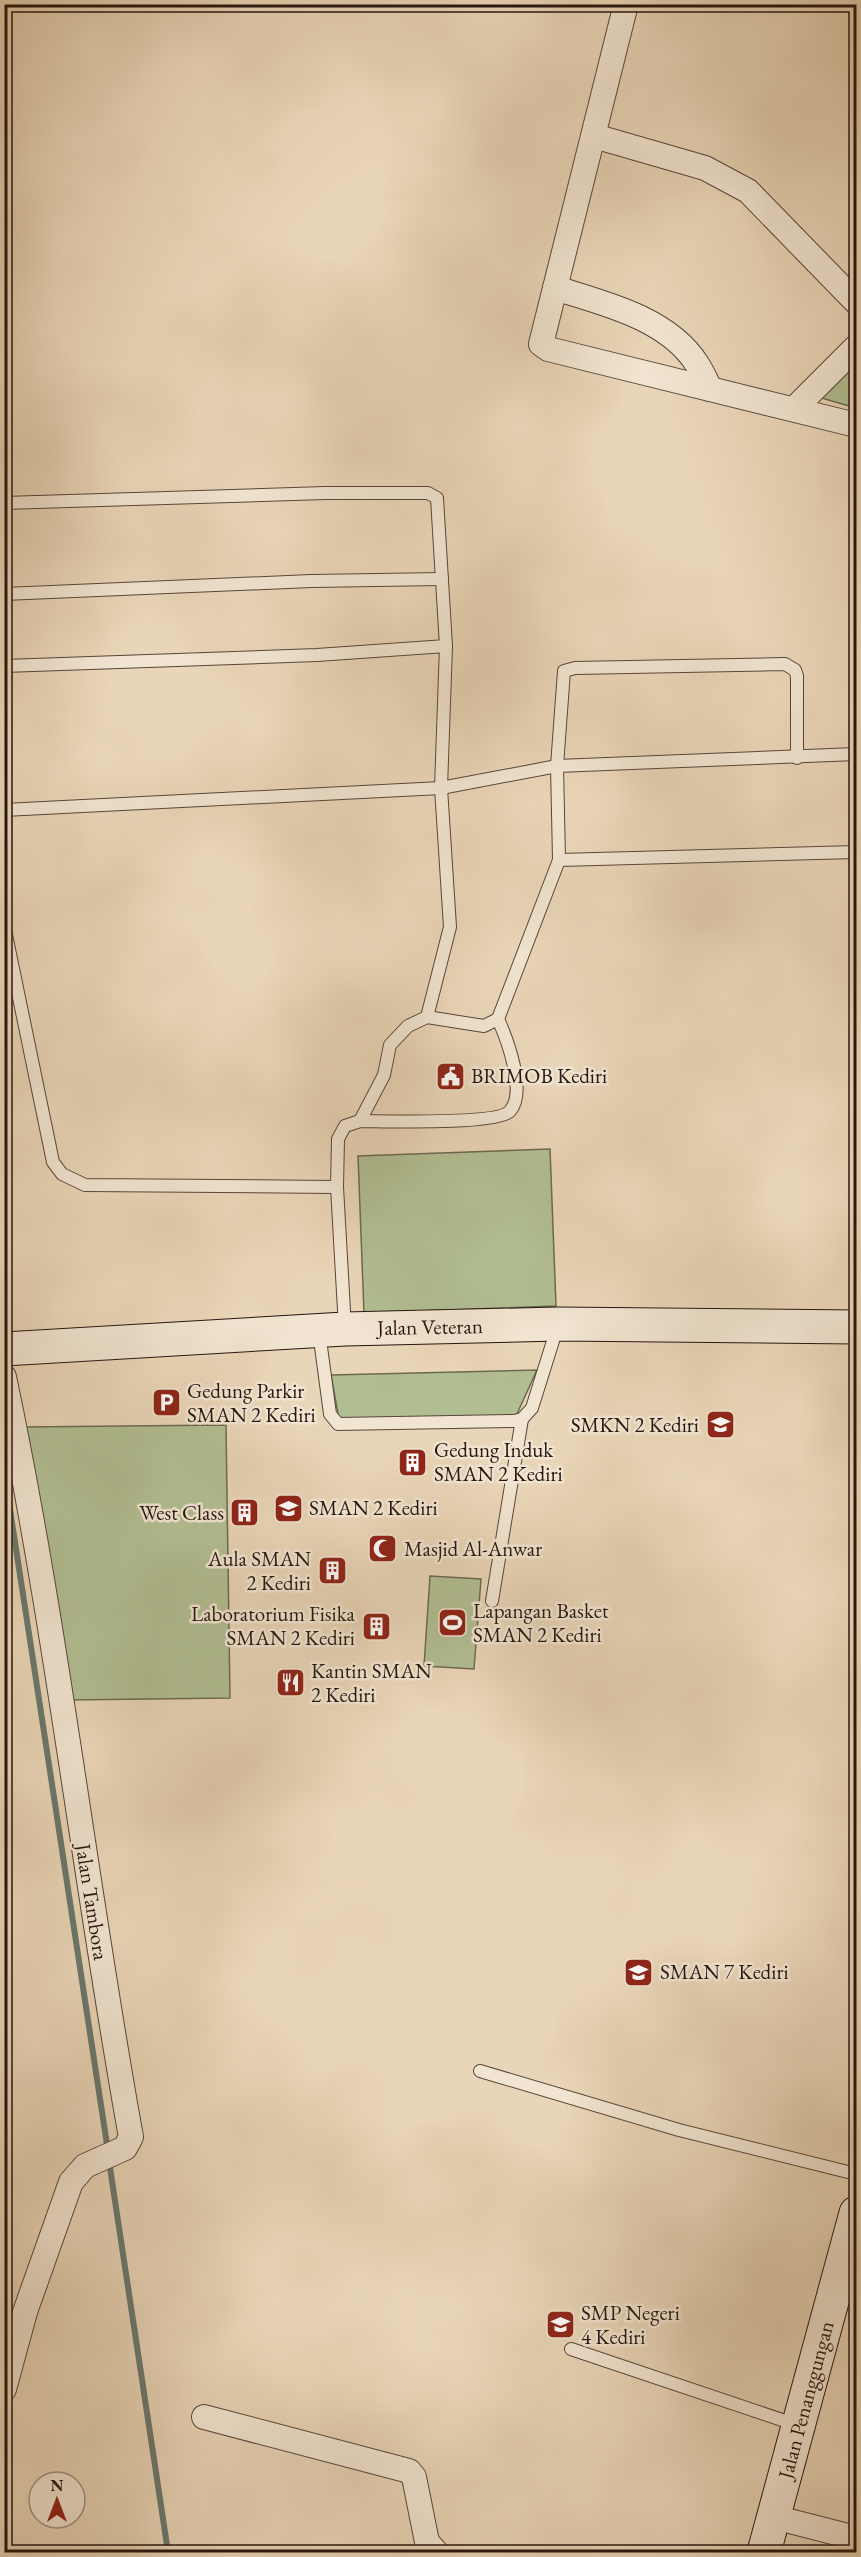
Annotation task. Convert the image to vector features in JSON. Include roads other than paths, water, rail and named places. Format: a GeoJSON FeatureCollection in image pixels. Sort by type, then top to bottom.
{"type":"FeatureCollection","features":[{"type":"Feature","properties":{"kind":"main road","name":"Jalan Veteran"},"geometry":{"type":"LineString","coordinates":[[4,1349],[332,1329],[558,1324],[856,1327]]}},
{"type":"Feature","properties":{"kind":"main road","name":"Jalan Penanggungan"},"geometry":{"type":"LineString","coordinates":[[764,2553],[856,2213]]}},
{"type":"Feature","properties":{"kind":"street"},"geometry":{"type":"LineString","coordinates":[[626,4],[541,344],[548,349],[856,425]]}},
{"type":"Feature","properties":{"kind":"street"},"geometry":{"type":"LineString","coordinates":[[594,136],[705,168],[748,191],[856,302]]}},
{"type":"Feature","properties":{"kind":"street"},"geometry":{"type":"LineString","coordinates":[[555,288],[637,315],[675,340],[696,362],[710,389]]}},
{"type":"Feature","properties":{"kind":"street"},"geometry":{"type":"LineString","coordinates":[[794,410],[856,347]]}},
{"type":"Feature","properties":{"kind":"street","name":"Jalan Tambora"},"geometry":{"type":"LineString","coordinates":[[4,1377],[28,1490],[110,2024],[130,2137],[128,2145],[79,2171],[71,2182],[15,2309],[4,2389]]}},
{"type":"Feature","properties":{"kind":"street"},"geometry":{"type":"LineString","coordinates":[[204,2417],[409,2471],[414,2477],[427,2542],[436,2553]]}},
{"type":"Feature","properties":{"kind":"street"},"geometry":{"type":"LineString","coordinates":[[774,2517],[856,2538]]}},
{"type":"Feature","properties":{"kind":"lane"},"geometry":{"type":"LineString","coordinates":[[4,503],[325,493],[428,493],[434,495],[438,503],[446,646],[441,788],[450,927],[427,1017]]}},
{"type":"Feature","properties":{"kind":"lane"},"geometry":{"type":"LineString","coordinates":[[4,594],[311,581],[442,579]]}},
{"type":"Feature","properties":{"kind":"lane"},"geometry":{"type":"LineString","coordinates":[[4,666],[317,655],[446,646]]}},
{"type":"Feature","properties":{"kind":"lane"},"geometry":{"type":"LineString","coordinates":[[360,1121],[384,1075],[390,1045],[408,1026],[427,1017],[484,1026],[498,1019],[560,860],[557,766],[564,671],[574,668],[785,664],[795,670],[797,676],[797,758]]}},
{"type":"Feature","properties":{"kind":"lane"},"geometry":{"type":"LineString","coordinates":[[4,810],[441,788],[557,766],[856,754]]}},
{"type":"Feature","properties":{"kind":"lane"},"geometry":{"type":"LineString","coordinates":[[560,860],[856,852]]}},
{"type":"Feature","properties":{"kind":"lane"},"geometry":{"type":"LineString","coordinates":[[4,925],[53,1161],[62,1174],[85,1185],[337,1187]]}},
{"type":"Feature","properties":{"kind":"lane"},"geometry":{"type":"LineString","coordinates":[[498,1019],[510,1046],[515,1074],[515,1098],[511,1111],[502,1117],[471,1120],[360,1121],[345,1126],[338,1139],[330,1414],[338,1424],[522,1419]]}},
{"type":"Feature","properties":{"kind":"lane"},"geometry":{"type":"LineString","coordinates":[[492,1602],[522,1419],[532,1408],[558,1324]]}},
{"type":"Feature","properties":{"kind":"lane"},"geometry":{"type":"LineString","coordinates":[[480,2071],[679,2130],[856,2174]]}},
{"type":"Feature","properties":{"kind":"lane"},"geometry":{"type":"LineString","coordinates":[[571,2349],[799,2426]]}},
{"type":"Feature","properties":{"kind":"waterway"},"geometry":{"type":"LineString","coordinates":[[4,1470],[108,2151]]}},
{"type":"Feature","properties":{"kind":"waterway"},"geometry":{"type":"LineString","coordinates":[[109,2161],[168,2552]]}},
{"type":"Feature","properties":{"kind":"place","name":"BRIMOB Kediri"},"geometry":{"type":"Point","coordinates":[450,1076]}},
{"type":"Feature","properties":{"kind":"place","name":"Gedung Parkir SMAN 2 Kediri"},"geometry":{"type":"Point","coordinates":[166,1403]}},
{"type":"Feature","properties":{"kind":"place","name":"SMKN 2 Kediri"},"geometry":{"type":"Point","coordinates":[720,1425]}},
{"type":"Feature","properties":{"kind":"place","name":"Gedung Induk SMAN 2 Kediri"},"geometry":{"type":"Point","coordinates":[413,1462]}},
{"type":"Feature","properties":{"kind":"place","name":"SMAN 2 Kediri"},"geometry":{"type":"Point","coordinates":[288,1508]}},
{"type":"Feature","properties":{"kind":"place","name":"West Class"},"geometry":{"type":"Point","coordinates":[245,1513]}},
{"type":"Feature","properties":{"kind":"place","name":"Masjid Al-Anwar"},"geometry":{"type":"Point","coordinates":[383,1549]}},
{"type":"Feature","properties":{"kind":"place","name":"Aula SMAN 2 Kediri"},"geometry":{"type":"Point","coordinates":[332,1571]}},
{"type":"Feature","properties":{"kind":"place","name":"Lapangan Basket SMAN 2 Kediri"},"geometry":{"type":"Point","coordinates":[452,1623]}},
{"type":"Feature","properties":{"kind":"place","name":"Laboratorium Fisika SMAN 2 Kediri"},"geometry":{"type":"Point","coordinates":[376,1626]}},
{"type":"Feature","properties":{"kind":"place","name":"Kantin SMAN 2 Kediri"},"geometry":{"type":"Point","coordinates":[290,1683]}},
{"type":"Feature","properties":{"kind":"place","name":"SMAN 7 Kediri"},"geometry":{"type":"Point","coordinates":[639,1972]}},
{"type":"Feature","properties":{"kind":"place","name":"SMP Negeri 4 Kediri"},"geometry":{"type":"Point","coordinates":[560,2325]}}]}
